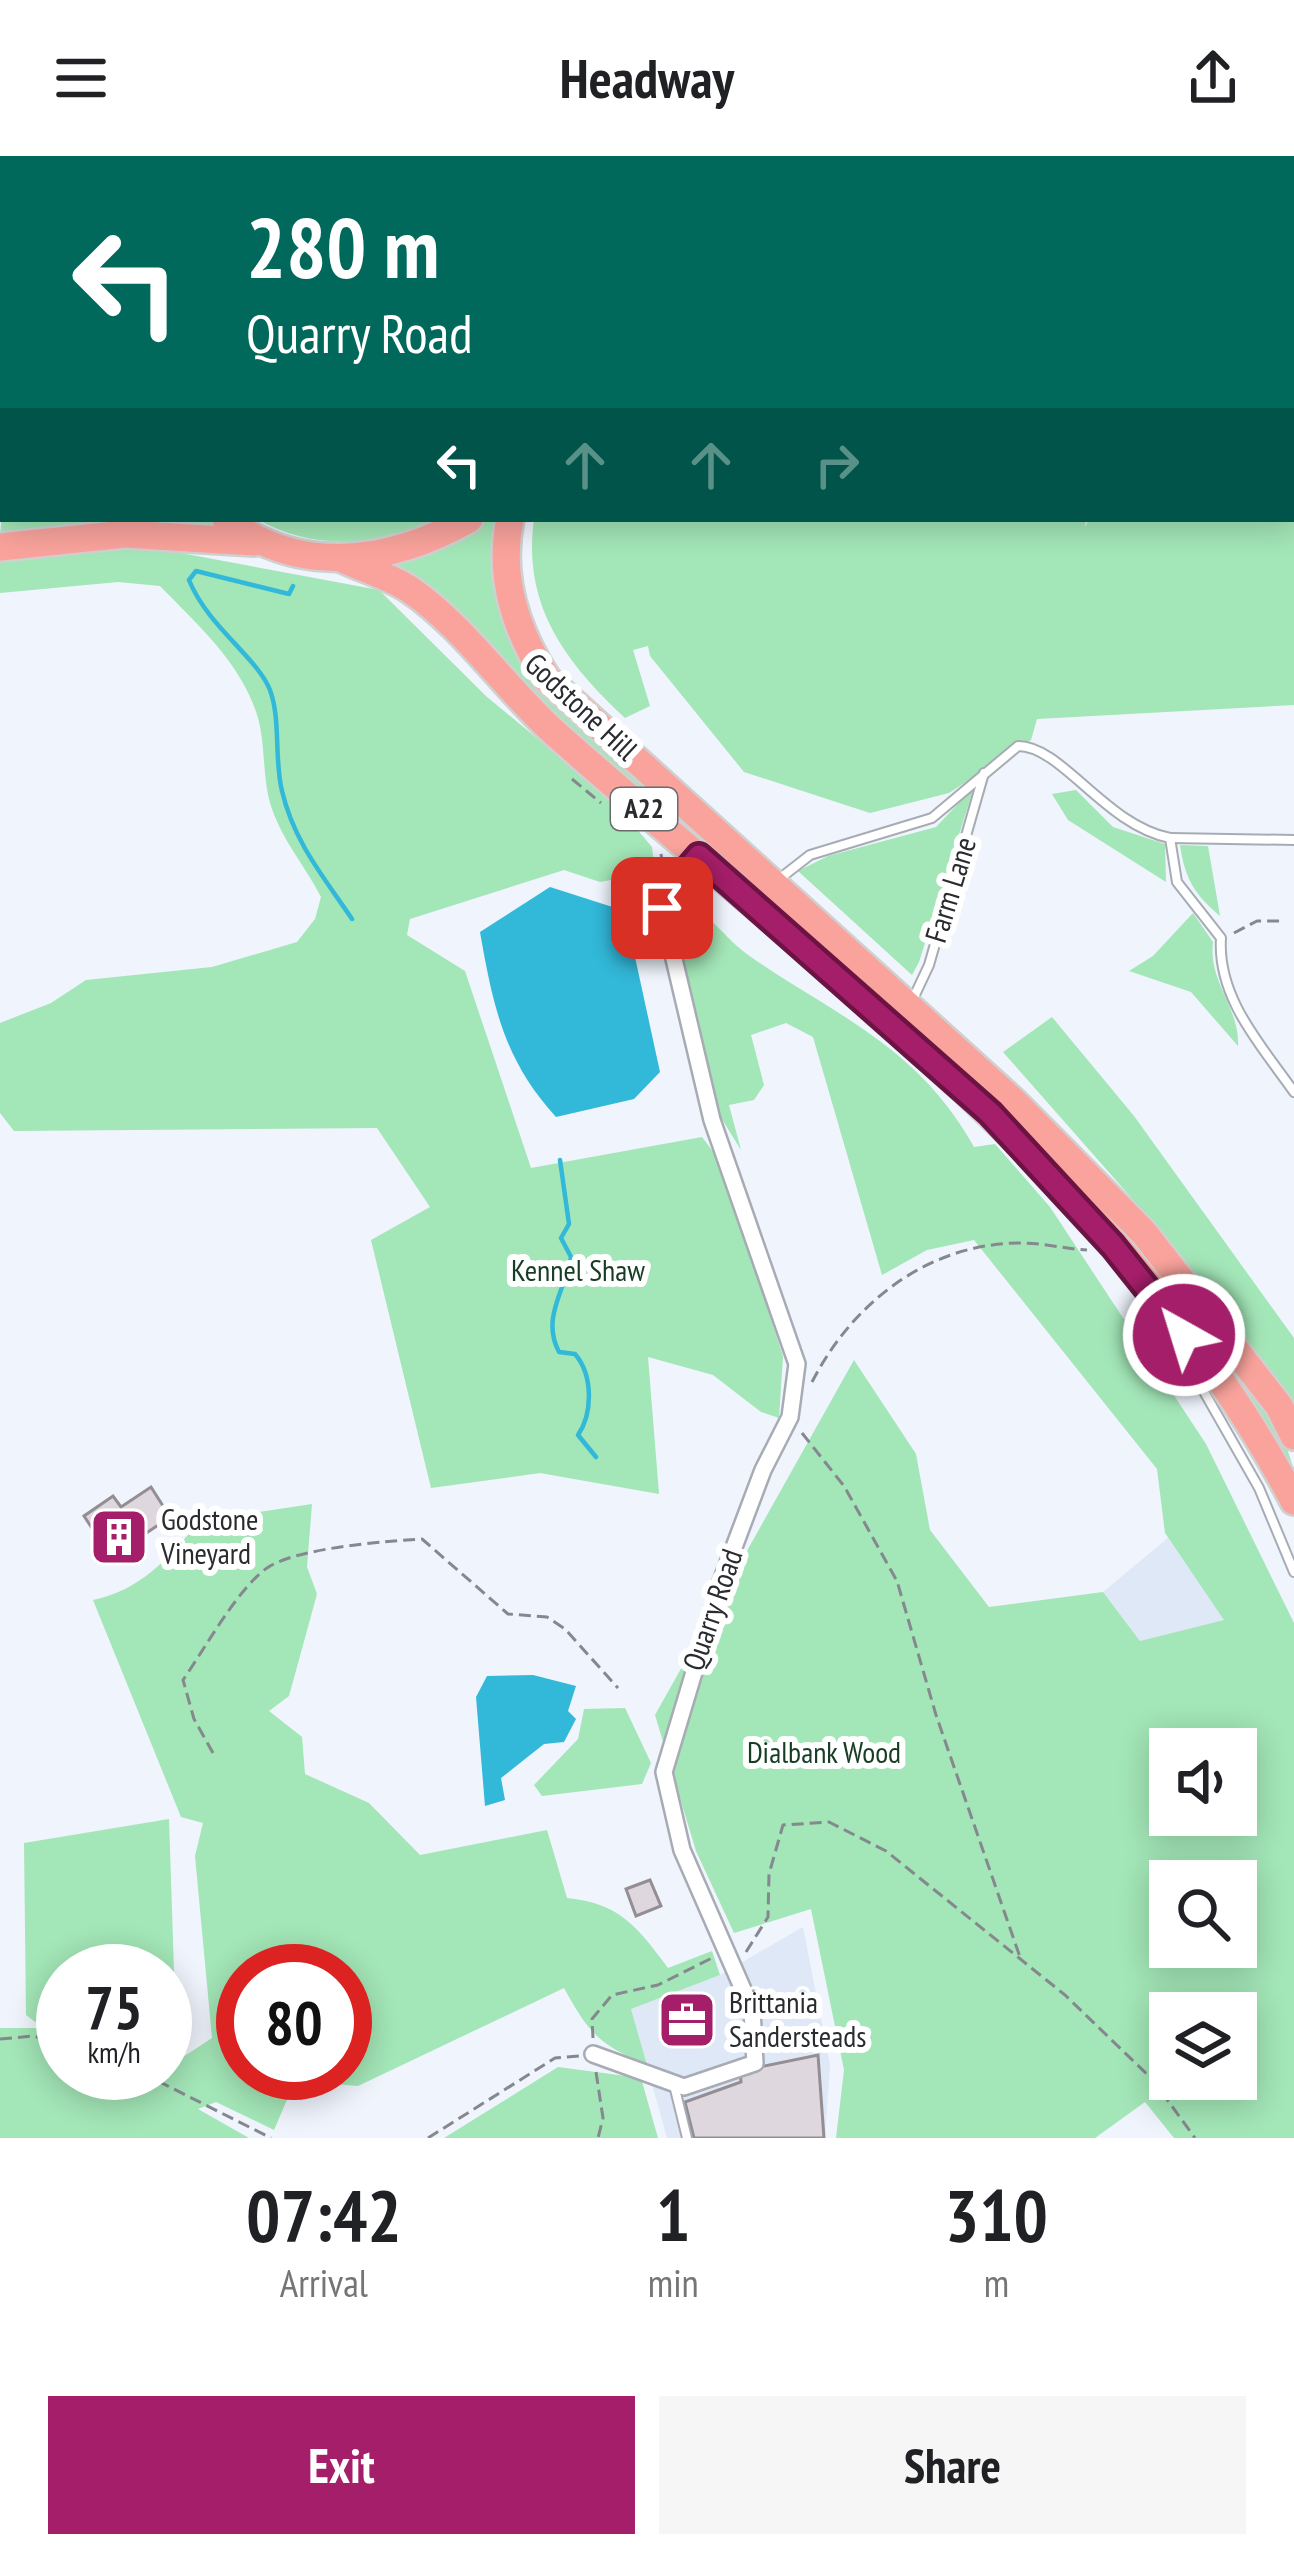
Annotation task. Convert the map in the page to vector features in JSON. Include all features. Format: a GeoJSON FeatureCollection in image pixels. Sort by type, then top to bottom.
{"type":"FeatureCollection","features":[{"type":"Feature","properties":{"kind":"highway"},"geometry":{"type":"LineString","coordinates":[[230,522],[254,542]]}},
{"type":"Feature","properties":{"kind":"highway"},"geometry":{"type":"LineString","coordinates":[[0,547],[125,534],[254,542],[343,560],[392,552],[462,522]]}},
{"type":"Feature","properties":{"kind":"highway","name":"Godstone Hill"},"geometry":{"type":"LineString","coordinates":[[509,522],[508,588],[525,645],[547,679],[912,1006],[1144,1233],[1279,1406],[1294,1436]]}},
{"type":"Feature","properties":{"kind":"highway","name":"Godstone Hill"},"geometry":{"type":"LineString","coordinates":[[343,560],[414,592],[554,732],[990,1113],[1162,1306],[1251,1420],[1294,1502]]}},
{"type":"Feature","properties":{"kind":"street","name":"Quarry Road"},"geometry":{"type":"LineString","coordinates":[[674,2084],[684,2087],[754,2063],[752,2010],[682,1850],[664,1772],[722,1579],[763,1471],[790,1418],[797,1364],[712,1120],[662,908],[667,893],[699,856],[715,826]]}},
{"type":"Feature","properties":{"kind":"street"},"geometry":{"type":"LineString","coordinates":[[593,2054],[674,2084]]}},
{"type":"Feature","properties":{"kind":"lane"},"geometry":{"type":"LineString","coordinates":[[777,881],[810,855],[932,818],[1018,746],[1032,746],[1121,819],[1170,838],[1294,840]]}},
{"type":"Feature","properties":{"kind":"lane","name":"Farm Lane"},"geometry":{"type":"LineString","coordinates":[[912,1006],[929,965],[984,772]]}},
{"type":"Feature","properties":{"kind":"lane"},"geometry":{"type":"LineString","coordinates":[[1170,838],[1177,882],[1221,938],[1219,968],[1241,1019],[1294,1092]]}},
{"type":"Feature","properties":{"kind":"lane"},"geometry":{"type":"LineString","coordinates":[[1162,1306],[1183,1356],[1259,1488],[1294,1573]]}},
{"type":"Feature","properties":{"kind":"lane"},"geometry":{"type":"LineString","coordinates":[[674,2084],[687,2138]]}},
{"type":"Feature","properties":{"kind":"path"},"geometry":{"type":"LineString","coordinates":[[1221,938],[1257,922],[1285,921]]}},
{"type":"Feature","properties":{"kind":"path"},"geometry":{"type":"LineString","coordinates":[[807,1393],[853,1318],[903,1279],[953,1252],[1022,1243],[1084,1250],[1113,1246]]}},
{"type":"Feature","properties":{"kind":"path"},"geometry":{"type":"LineString","coordinates":[[790,1418],[844,1486],[897,1581],[943,1736],[1022,1960]]}},
{"type":"Feature","properties":{"kind":"path"},"geometry":{"type":"LineString","coordinates":[[212,1753],[183,1680],[233,1609],[267,1567],[364,1542],[422,1539],[508,1614],[547,1617],[566,1629],[618,1688]]}},
{"type":"Feature","properties":{"kind":"path"},"geometry":{"type":"LineString","coordinates":[[745,1953],[769,1918],[769,1874],[783,1825],[829,1822],[886,1851],[1022,1960],[1153,2080],[1195,2138]]}},
{"type":"Feature","properties":{"kind":"path"},"geometry":{"type":"LineString","coordinates":[[598,2138],[603,2118],[592,2018],[612,1995],[658,1985],[694,1963],[725,1955]]}},
{"type":"Feature","properties":{"kind":"path"},"geometry":{"type":"LineString","coordinates":[[0,2039],[36,2037]]}},
{"type":"Feature","properties":{"kind":"path"},"geometry":{"type":"LineString","coordinates":[[428,2138],[555,2058],[593,2054]]}},
{"type":"Feature","properties":{"kind":"path"},"geometry":{"type":"LineString","coordinates":[[192,2098],[271,2138]]}},
{"type":"Feature","properties":{"kind":"shaded area"},"geometry":{"type":"Polygon","coordinates":[[[1168,1538],[1225,1620],[1140,1641],[1103,1592],[1168,1538]]]}},
{"type":"Feature","properties":{"kind":"shaded area"},"geometry":{"type":"Polygon","coordinates":[[[803,1927],[830,2065],[825,2138],[667,2138],[631,2009],[720,1975],[803,1927]]]}},
{"type":"Feature","properties":{"kind":"green space"},"geometry":{"type":"Polygon","coordinates":[[[1,522],[219,522],[231,531],[0,537],[1,522]]]}},
{"type":"Feature","properties":{"kind":"green space"},"geometry":{"type":"Polygon","coordinates":[[[263,522],[436,522],[351,542],[280,530],[263,522]]]}},
{"type":"Feature","properties":{"kind":"green space"},"geometry":{"type":"Polygon","coordinates":[[[482,522],[496,522],[493,572],[503,614],[685,827],[373,562],[466,536],[482,522]]]}},
{"type":"Feature","properties":{"kind":"green space"},"geometry":{"type":"Polygon","coordinates":[[[534,522],[1086,522],[1085,527],[1088,522],[1294,522],[1294,705],[1037,719],[1031,740],[949,793],[870,813],[744,772],[650,656],[648,646],[633,650],[650,706],[625,718],[584,675],[552,630],[535,578],[532,550],[534,522]]]}},
{"type":"Feature","properties":{"kind":"green space","name":"Kennel Shaw"},"geometry":{"type":"Polygon","coordinates":[[[94,548],[154,548],[379,590],[487,697],[613,801],[652,847],[656,880],[648,890],[627,877],[600,882],[564,870],[410,919],[407,935],[465,971],[531,1168],[702,1137],[720,1161],[783,1356],[779,1418],[761,1412],[713,1375],[648,1357],[659,1494],[540,1473],[431,1488],[371,1240],[430,1207],[377,1128],[14,1131],[0,1113],[0,1023],[51,1003],[86,980],[212,967],[297,942],[315,919],[321,897],[272,809],[258,718],[242,680],[218,647],[160,586],[118,582],[0,593],[0,560],[94,548]]]}},
{"type":"Feature","properties":{"kind":"green space"},"geometry":{"type":"Polygon","coordinates":[[[974,787],[912,975],[798,871],[828,856],[936,827],[974,787]]]}},
{"type":"Feature","properties":{"kind":"green space"},"geometry":{"type":"Polygon","coordinates":[[[1076,790],[1113,827],[1165,844],[1166,882],[1068,820],[1052,794],[1076,790]]]}},
{"type":"Feature","properties":{"kind":"green space"},"geometry":{"type":"Polygon","coordinates":[[[720,845],[949,1055],[1141,1249],[1219,1342],[1274,1421],[1294,1480],[1228,1373],[712,852],[720,845]]]}},
{"type":"Feature","properties":{"kind":"green space"},"geometry":{"type":"Polygon","coordinates":[[[1180,845],[1208,846],[1220,916],[1192,885],[1180,845]]]}},
{"type":"Feature","properties":{"kind":"green space","name":"Dialbank Wood"},"geometry":{"type":"Polygon","coordinates":[[[678,902],[699,912],[751,957],[902,1059],[952,1113],[974,1147],[995,1144],[1050,1207],[1206,1444],[1294,1623],[1294,2138],[1174,2138],[1145,2102],[1095,2138],[836,2138],[844,2070],[811,1909],[734,1933],[696,1851],[655,1715],[854,1360],[916,1454],[930,1530],[989,1607],[1103,1592],[1140,1641],[1224,1620],[1165,1533],[1157,1469],[974,1240],[927,1250],[882,1275],[813,1037],[786,1023],[751,1035],[764,1085],[754,1100],[729,1105],[741,1150],[720,1116],[667,908],[678,902]]]}},
{"type":"Feature","properties":{"kind":"green space"},"geometry":{"type":"Polygon","coordinates":[[[1193,913],[1213,942],[1215,970],[1234,1019],[1238,1046],[1191,992],[1129,971],[1153,956],[1193,913]]]}},
{"type":"Feature","properties":{"kind":"green space"},"geometry":{"type":"Polygon","coordinates":[[[1052,1017],[1134,1116],[1294,1338],[1294,1415],[1275,1377],[1143,1211],[1003,1052],[1052,1017]]]}},
{"type":"Feature","properties":{"kind":"green space"},"geometry":{"type":"Polygon","coordinates":[[[312,1504],[307,1567],[317,1594],[289,1696],[269,1711],[302,1737],[305,1774],[369,1803],[420,1855],[547,1830],[567,1898],[614,1911],[668,1968],[712,1951],[720,1975],[631,2009],[647,2065],[596,2036],[564,1988],[372,2079],[372,1944],[216,1944],[216,2100],[287,2100],[274,2130],[216,2102],[198,2109],[249,2138],[0,2138],[0,2028],[36,2028],[36,2100],[192,2100],[192,2051],[212,2038],[195,1856],[203,1823],[181,1817],[93,1600],[126,1588],[165,1559],[200,1521],[312,1504]]]}},
{"type":"Feature","properties":{"kind":"green space"},"geometry":{"type":"Polygon","coordinates":[[[625,1708],[651,1763],[642,1784],[542,1796],[534,1785],[578,1739],[584,1709],[625,1708]]]}},
{"type":"Feature","properties":{"kind":"green space"},"geometry":{"type":"Polygon","coordinates":[[[169,1819],[173,1944],[36,1944],[36,2023],[26,2015],[24,1843],[169,1819]]]}},
{"type":"Feature","properties":{"kind":"green space"},"geometry":{"type":"Polygon","coordinates":[[[558,2067],[641,2078],[658,2138],[444,2138],[558,2067]]]}},
{"type":"Feature","properties":{"kind":"water"},"geometry":{"type":"Polygon","coordinates":[[[550,887],[625,911],[660,1072],[634,1099],[556,1117],[524,1074],[503,1031],[480,932],[550,887]]]}},
{"type":"Feature","properties":{"kind":"water"},"geometry":{"type":"Polygon","coordinates":[[[533,1675],[576,1686],[568,1711],[576,1719],[564,1742],[544,1744],[501,1778],[505,1800],[485,1806],[476,1697],[487,1676],[533,1675]]]}},
{"type":"Feature","properties":{"kind":"building","name":"Godstone Vineyard"},"geometry":{"type":"Polygon","coordinates":[[[151,1487],[170,1517],[111,1557],[84,1516],[113,1496],[121,1507],[151,1487]]]}},
{"type":"Feature","properties":{"kind":"building"},"geometry":{"type":"Polygon","coordinates":[[[650,1880],[661,1906],[636,1916],[626,1889],[650,1880]]]}},
{"type":"Feature","properties":{"kind":"building","name":"Brittania Sandersteads"},"geometry":{"type":"Polygon","coordinates":[[[687,1998],[702,2004],[708,2019],[702,2034],[687,2040],[672,2034],[666,2019],[672,2004],[687,1998]]]}},
{"type":"Feature","properties":{"kind":"building"},"geometry":{"type":"Polygon","coordinates":[[[818,2055],[824,2138],[694,2138],[685,2102],[741,2082],[740,2071],[818,2055]]]}},
{"type":"Feature","properties":{"kind":"waterway"},"geometry":{"type":"LineString","coordinates":[[293,586],[289,594],[196,571],[189,580],[208,612],[255,665],[270,690],[287,809],[311,858],[352,919]]}},
{"type":"Feature","properties":{"kind":"waterway"},"geometry":{"type":"LineString","coordinates":[[560,1160],[569,1224],[561,1238],[571,1257],[552,1328],[559,1352],[575,1354],[585,1372],[588,1405],[578,1435],[596,1457]]}},
{"type":"Feature","properties":{"kind":"place","name":"Godstone Vineyard"},"geometry":{"type":"Point","coordinates":[119,1537]}},
{"type":"Feature","properties":{"kind":"place","name":"Brittania Sandersteads"},"geometry":{"type":"Point","coordinates":[687,2020]}},
{"type":"Feature","properties":{"kind":"route"},"geometry":{"type":"LineString","coordinates":[[662,908],[667,893],[699,856],[990,1113],[1113,1246],[1184,1335]]}}]}
